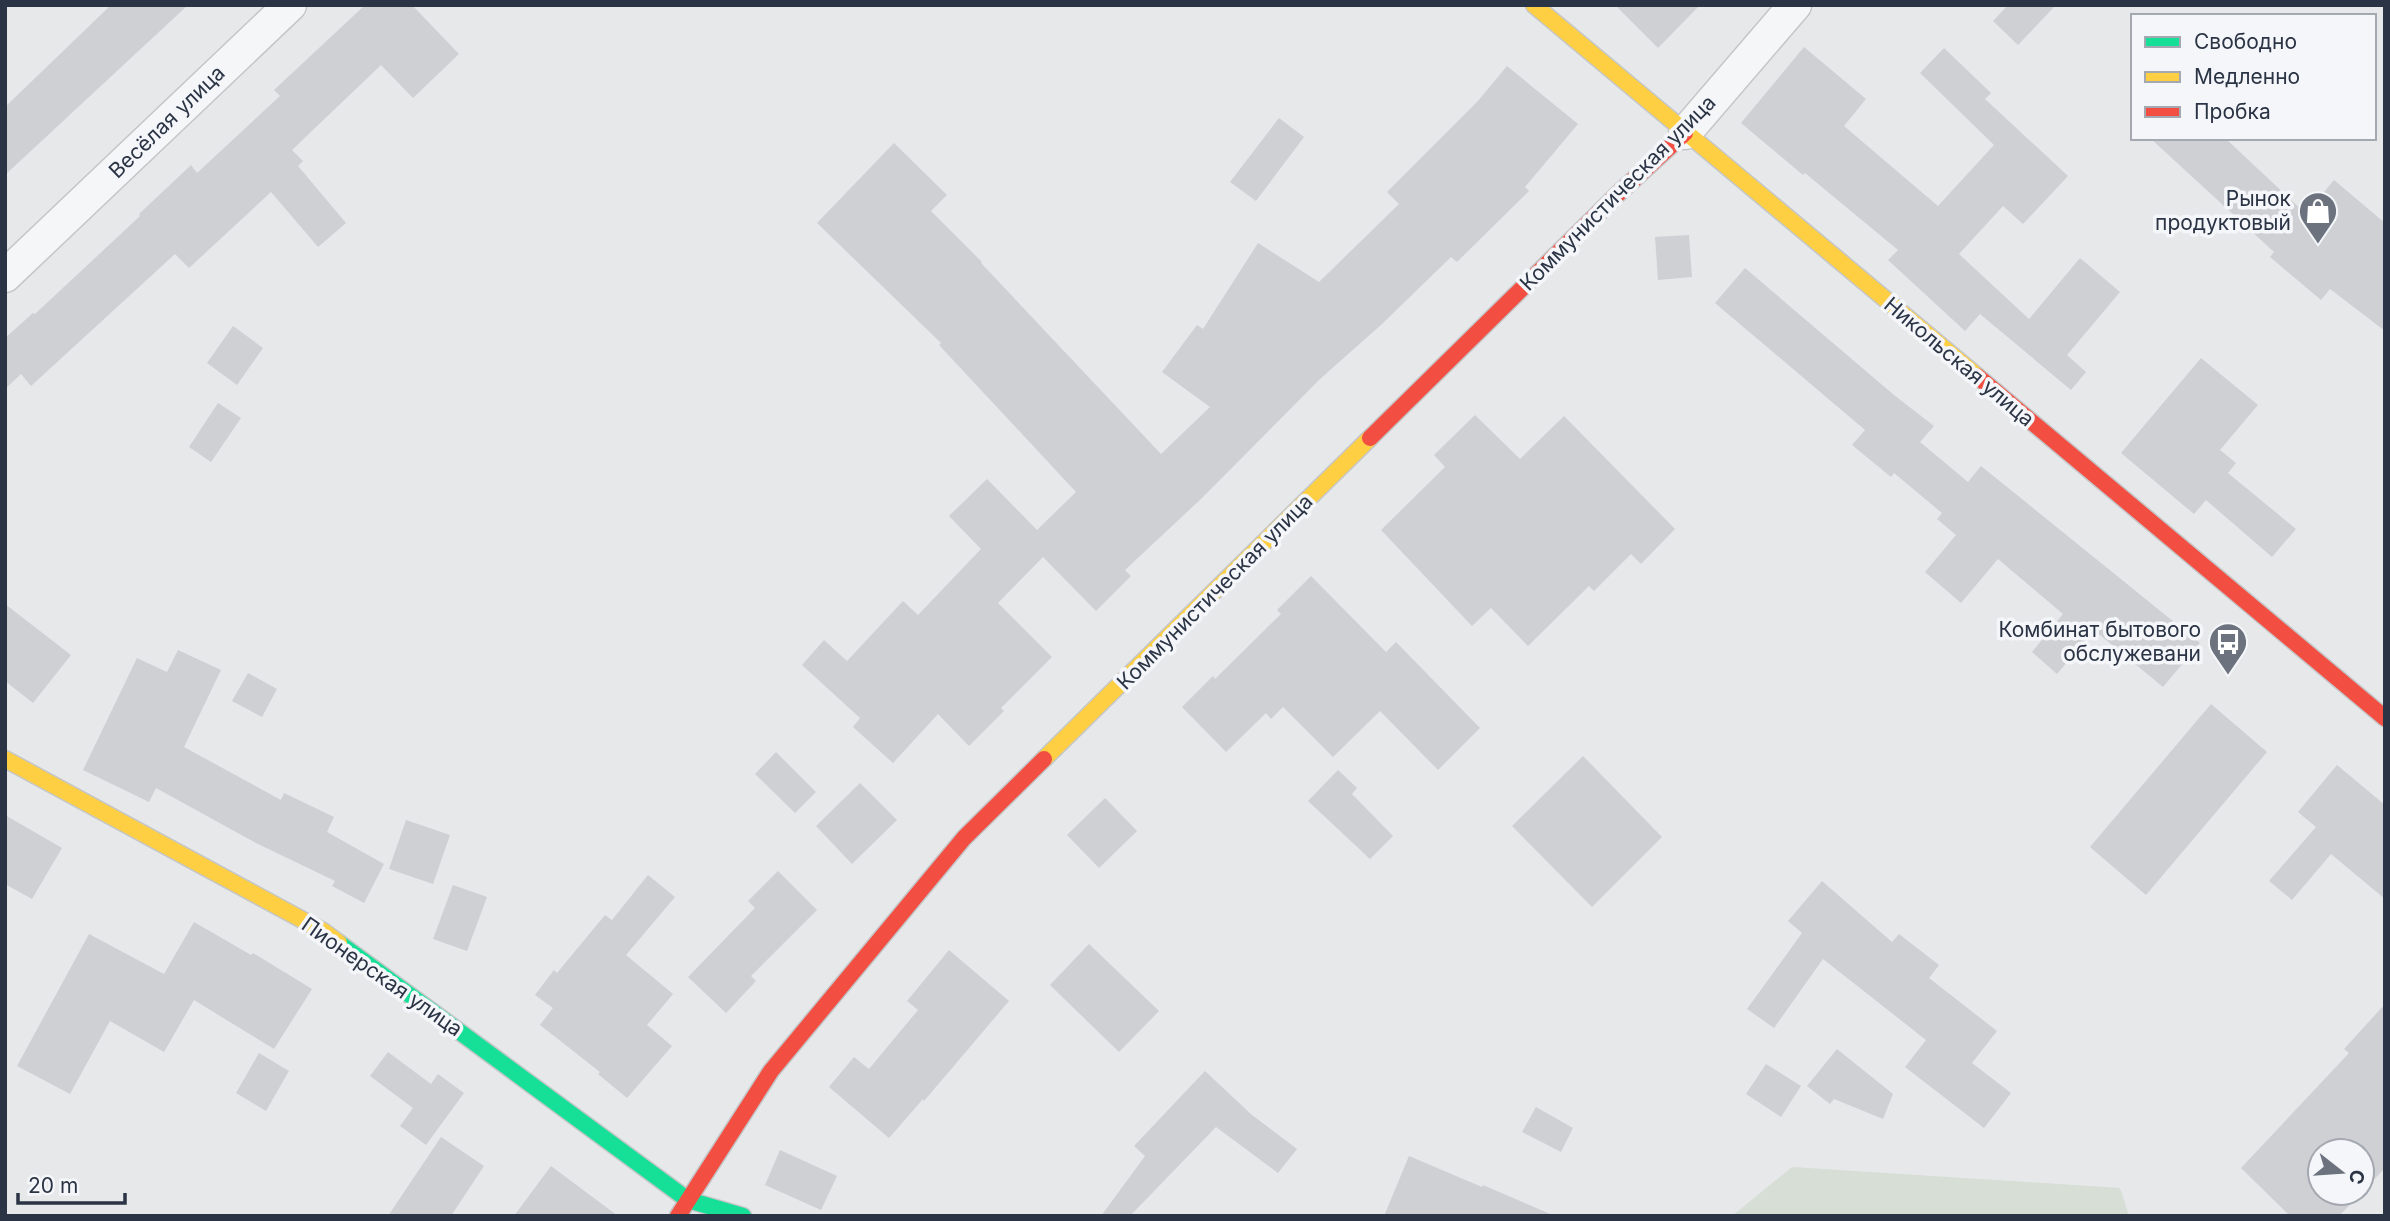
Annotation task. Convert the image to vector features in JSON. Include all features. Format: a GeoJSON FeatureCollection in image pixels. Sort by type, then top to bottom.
{"type":"FeatureCollection","features":[{"type":"Feature","properties":{"kind":"main road","name":"Никольская улица"},"geometry":{"type":"LineString","coordinates":[[1534,5],[2385,718]]}},
{"type":"Feature","properties":{"kind":"main road","name":"Коммунистическая улица"},"geometry":{"type":"LineString","coordinates":[[678,1216],[771,1071],[964,838],[1620,191],[1685,132]]}},
{"type":"Feature","properties":{"kind":"main road","name":"Пионерская улица"},"geometry":{"type":"LineString","coordinates":[[5,759],[323,931],[688,1200],[743,1216]]}},
{"type":"Feature","properties":{"kind":"street","name":"Весёлая улица"},"geometry":{"type":"LineString","coordinates":[[5,276],[290,5]]}},
{"type":"Feature","properties":{"kind":"street","name":"Коммунистическая улица"},"geometry":{"type":"LineString","coordinates":[[1685,132],[1795,5]]}},
{"type":"Feature","properties":{"kind":"shaded area"},"geometry":{"type":"Polygon","coordinates":[[[1792,1167],[2120,1188],[2129,1216],[1732,1216],[1792,1167]]]}},
{"type":"Feature","properties":{"kind":"building"},"geometry":{"type":"Polygon","coordinates":[[[111,5],[188,5],[5,175],[5,107],[111,5]]]}},
{"type":"Feature","properties":{"kind":"building"},"geometry":{"type":"Polygon","coordinates":[[[365,5],[412,5],[459,54],[413,98],[381,65],[292,150],[303,161],[298,166],[346,223],[318,247],[271,192],[189,268],[175,254],[31,386],[21,374],[5,389],[5,338],[35,314],[191,165],[197,173],[280,96],[274,90],[365,5]]]}},
{"type":"Feature","properties":{"kind":"building"},"geometry":{"type":"Polygon","coordinates":[[[1615,5],[1700,5],[1658,48],[1615,5]]]}},
{"type":"Feature","properties":{"kind":"building"},"geometry":{"type":"Polygon","coordinates":[[[2008,5],[2056,5],[2018,45],[1993,21],[2008,5]]]}},
{"type":"Feature","properties":{"kind":"building"},"geometry":{"type":"Polygon","coordinates":[[[1804,47],[1866,99],[1844,126],[1938,206],[1994,145],[1920,73],[1944,48],[1991,93],[1985,99],[2068,176],[2023,224],[2003,206],[1959,254],[2029,319],[2080,258],[2120,292],[2067,355],[2086,372],[2071,390],[1980,314],[1965,331],[1888,260],[1898,250],[1741,123],[1804,47]]]}},
{"type":"Feature","properties":{"kind":"building"},"geometry":{"type":"Polygon","coordinates":[[[1507,66],[1578,124],[1525,187],[1529,191],[1457,262],[1451,257],[1320,379],[1202,498],[1125,570],[1131,576],[1096,611],[1043,557],[998,603],[1052,657],[1001,708],[1004,711],[969,746],[938,714],[893,763],[853,727],[860,718],[802,665],[824,640],[847,661],[903,601],[918,615],[981,549],[949,516],[987,479],[1037,530],[1076,492],[939,345],[941,343],[817,223],[894,143],[947,195],[931,211],[1161,454],[1210,407],[1162,372],[1197,325],[1203,329],[1258,243],[1319,282],[1399,204],[1387,192],[1477,102],[1507,66]]]}},
{"type":"Feature","properties":{"kind":"building"},"geometry":{"type":"Polygon","coordinates":[[[1279,118],[1304,137],[1256,201],[1230,182],[1279,118]]]}},
{"type":"Feature","properties":{"kind":"building"},"geometry":{"type":"Polygon","coordinates":[[[2152,140],[2227,140],[2306,214],[2334,180],[2385,223],[2385,331],[2330,289],[2321,300],[2270,257],[2274,252],[2152,140]]]}},
{"type":"Feature","properties":{"kind":"building"},"geometry":{"type":"Polygon","coordinates":[[[1689,235],[1692,277],[1658,280],[1655,237],[1689,235]]]}},
{"type":"Feature","properties":{"kind":"building"},"geometry":{"type":"Polygon","coordinates":[[[1745,268],[1934,426],[1920,442],[1968,482],[1981,466],[2200,643],[2163,687],[2094,630],[2057,674],[2032,652],[2063,614],[1998,559],[1961,603],[1925,572],[1956,535],[1937,519],[1942,513],[1894,473],[1891,477],[1852,445],[1865,430],[1715,303],[1745,268]]]}},
{"type":"Feature","properties":{"kind":"building"},"geometry":{"type":"Polygon","coordinates":[[[233,326],[263,348],[237,385],[207,363],[233,326]]]}},
{"type":"Feature","properties":{"kind":"building"},"geometry":{"type":"Polygon","coordinates":[[[2201,358],[2258,405],[2220,450],[2236,463],[2228,473],[2296,529],[2272,557],[2206,500],[2194,514],[2121,453],[2201,358]]]}},
{"type":"Feature","properties":{"kind":"building"},"geometry":{"type":"Polygon","coordinates":[[[218,403],[241,418],[211,462],[189,447],[218,403]]]}},
{"type":"Feature","properties":{"kind":"building"},"geometry":{"type":"Polygon","coordinates":[[[1475,415],[1520,459],[1564,416],[1675,529],[1641,564],[1631,554],[1594,591],[1589,586],[1528,646],[1491,608],[1472,626],[1381,530],[1445,467],[1434,455],[1475,415]]]}},
{"type":"Feature","properties":{"kind":"building"},"geometry":{"type":"Polygon","coordinates":[[[1311,576],[1386,652],[1396,642],[1480,728],[1438,770],[1380,711],[1333,757],[1283,707],[1271,719],[1266,713],[1226,752],[1182,707],[1213,676],[1215,679],[1281,614],[1277,610],[1311,576]]]}},
{"type":"Feature","properties":{"kind":"building"},"geometry":{"type":"Polygon","coordinates":[[[5,604],[71,655],[33,703],[5,681],[5,604]]]}},
{"type":"Feature","properties":{"kind":"building"},"geometry":{"type":"Polygon","coordinates":[[[178,650],[221,670],[184,747],[281,800],[284,793],[334,817],[327,832],[384,864],[364,903],[332,886],[335,881],[256,843],[156,788],[149,802],[83,770],[137,658],[167,672],[178,650]]]}},
{"type":"Feature","properties":{"kind":"building"},"geometry":{"type":"Polygon","coordinates":[[[248,673],[277,689],[262,717],[232,701],[248,673]]]}},
{"type":"Feature","properties":{"kind":"building"},"geometry":{"type":"Polygon","coordinates":[[[2211,704],[2267,752],[2146,895],[2090,847],[2211,704]]]}},
{"type":"Feature","properties":{"kind":"building"},"geometry":{"type":"Polygon","coordinates":[[[776,752],[816,792],[795,813],[755,774],[776,752]]]}},
{"type":"Feature","properties":{"kind":"building"},"geometry":{"type":"Polygon","coordinates":[[[1583,756],[1662,837],[1592,907],[1512,826],[1583,756]]]}},
{"type":"Feature","properties":{"kind":"building"},"geometry":{"type":"Polygon","coordinates":[[[2337,765],[2385,805],[2385,899],[2331,854],[2292,900],[2269,881],[2316,827],[2298,812],[2337,765]]]}},
{"type":"Feature","properties":{"kind":"building"},"geometry":{"type":"Polygon","coordinates":[[[1338,770],[1357,788],[1352,794],[1393,836],[1370,859],[1308,801],[1338,770]]]}},
{"type":"Feature","properties":{"kind":"building"},"geometry":{"type":"Polygon","coordinates":[[[860,783],[897,820],[852,864],[816,826],[860,783]]]}},
{"type":"Feature","properties":{"kind":"building"},"geometry":{"type":"Polygon","coordinates":[[[1105,798],[1137,831],[1099,868],[1067,835],[1105,798]]]}},
{"type":"Feature","properties":{"kind":"building"},"geometry":{"type":"Polygon","coordinates":[[[5,815],[62,848],[32,899],[5,884],[5,815]]]}},
{"type":"Feature","properties":{"kind":"building"},"geometry":{"type":"Polygon","coordinates":[[[406,820],[450,835],[433,884],[389,869],[406,820]]]}},
{"type":"Feature","properties":{"kind":"building"},"geometry":{"type":"Polygon","coordinates":[[[778,871],[817,910],[751,976],[756,981],[726,1013],[688,977],[755,908],[748,901],[778,871]]]}},
{"type":"Feature","properties":{"kind":"building"},"geometry":{"type":"Polygon","coordinates":[[[648,875],[675,897],[626,955],[673,994],[647,1025],[672,1046],[627,1098],[598,1074],[600,1072],[540,1025],[553,1008],[535,995],[554,970],[557,973],[605,915],[612,920],[648,875]]]}},
{"type":"Feature","properties":{"kind":"building"},"geometry":{"type":"Polygon","coordinates":[[[1822,881],[1892,942],[1899,934],[1939,965],[1929,978],[1997,1031],[1972,1063],[2011,1093],[1984,1128],[1905,1067],[1926,1040],[1823,959],[1774,1028],[1747,1009],[1802,933],[1788,921],[1822,881]]]}},
{"type":"Feature","properties":{"kind":"building"},"geometry":{"type":"Polygon","coordinates":[[[453,885],[487,897],[467,951],[433,939],[453,885]]]}},
{"type":"Feature","properties":{"kind":"building"},"geometry":{"type":"Polygon","coordinates":[[[194,922],[251,955],[253,953],[312,989],[274,1049],[194,1000],[164,1052],[110,1021],[70,1094],[17,1066],[89,934],[164,974],[194,922]]]}},
{"type":"Feature","properties":{"kind":"building"},"geometry":{"type":"Polygon","coordinates":[[[1089,944],[1159,1011],[1119,1052],[1050,985],[1089,944]]]}},
{"type":"Feature","properties":{"kind":"building"},"geometry":{"type":"Polygon","coordinates":[[[949,950],[1009,1001],[889,1138],[829,1087],[854,1057],[869,1069],[918,1010],[907,1001],[949,950]]]}},
{"type":"Feature","properties":{"kind":"building"},"geometry":{"type":"Polygon","coordinates":[[[2385,1004],[2385,1168],[2376,1177],[2376,1137],[2306,1137],[2306,1207],[2348,1207],[2339,1216],[2290,1216],[2241,1168],[2349,1053],[2344,1049],[2385,1004]]]}},
{"type":"Feature","properties":{"kind":"building"},"geometry":{"type":"Polygon","coordinates":[[[1837,1049],[1893,1094],[1883,1119],[1834,1099],[1830,1104],[1807,1086],[1837,1049]]]}},
{"type":"Feature","properties":{"kind":"building"},"geometry":{"type":"Polygon","coordinates":[[[388,1052],[431,1084],[438,1074],[464,1093],[426,1145],[400,1126],[413,1108],[370,1076],[388,1052]]]}},
{"type":"Feature","properties":{"kind":"building"},"geometry":{"type":"Polygon","coordinates":[[[259,1053],[289,1071],[266,1111],[236,1093],[259,1053]]]}},
{"type":"Feature","properties":{"kind":"building"},"geometry":{"type":"Polygon","coordinates":[[[1766,1064],[1801,1086],[1781,1117],[1746,1094],[1766,1064]]]}},
{"type":"Feature","properties":{"kind":"building"},"geometry":{"type":"Polygon","coordinates":[[[1205,1071],[1252,1115],[1297,1149],[1278,1173],[1216,1127],[1130,1216],[1101,1216],[1145,1156],[1134,1146],[1205,1071]]]}},
{"type":"Feature","properties":{"kind":"building"},"geometry":{"type":"Polygon","coordinates":[[[1536,1107],[1573,1128],[1561,1152],[1522,1132],[1536,1107]]]}},
{"type":"Feature","properties":{"kind":"building"},"geometry":{"type":"Polygon","coordinates":[[[441,1137],[484,1166],[451,1216],[388,1216],[441,1137]]]}},
{"type":"Feature","properties":{"kind":"building"},"geometry":{"type":"Polygon","coordinates":[[[780,1150],[837,1176],[821,1210],[765,1185],[780,1150]]]}},
{"type":"Feature","properties":{"kind":"building"},"geometry":{"type":"Polygon","coordinates":[[[1409,1156],[1482,1187],[1483,1185],[1555,1216],[1384,1216],[1409,1156]]]}},
{"type":"Feature","properties":{"kind":"building"},"geometry":{"type":"Polygon","coordinates":[[[551,1166],[618,1216],[514,1216],[551,1166]]]}},
{"type":"Feature","properties":{"kind":"traffic: fast"},"geometry":{"type":"LineString","coordinates":[[339,943],[688,1200],[743,1216]]}},
{"type":"Feature","properties":{"kind":"traffic: slow"},"geometry":{"type":"LineString","coordinates":[[1534,5],[1977,376]]}},
{"type":"Feature","properties":{"kind":"traffic: slow"},"geometry":{"type":"LineString","coordinates":[[1044,759],[1370,438]]}},
{"type":"Feature","properties":{"kind":"traffic: slow"},"geometry":{"type":"LineString","coordinates":[[5,759],[323,931],[339,943]]}},
{"type":"Feature","properties":{"kind":"traffic: jam"},"geometry":{"type":"LineString","coordinates":[[1370,438],[1620,192],[1685,133]]}},
{"type":"Feature","properties":{"kind":"traffic: jam"},"geometry":{"type":"LineString","coordinates":[[1977,376],[2385,718]]}},
{"type":"Feature","properties":{"kind":"traffic: jam"},"geometry":{"type":"LineString","coordinates":[[678,1216],[771,1071],[964,838],[1044,759]]}},
{"type":"Feature","properties":{"kind":"place","name":"Рынок продуктовый"},"geometry":{"type":"Point","coordinates":[2318,245]}},
{"type":"Feature","properties":{"kind":"place","name":"Комбинат бытового обслужевани"},"geometry":{"type":"Point","coordinates":[2228,676]}}]}
